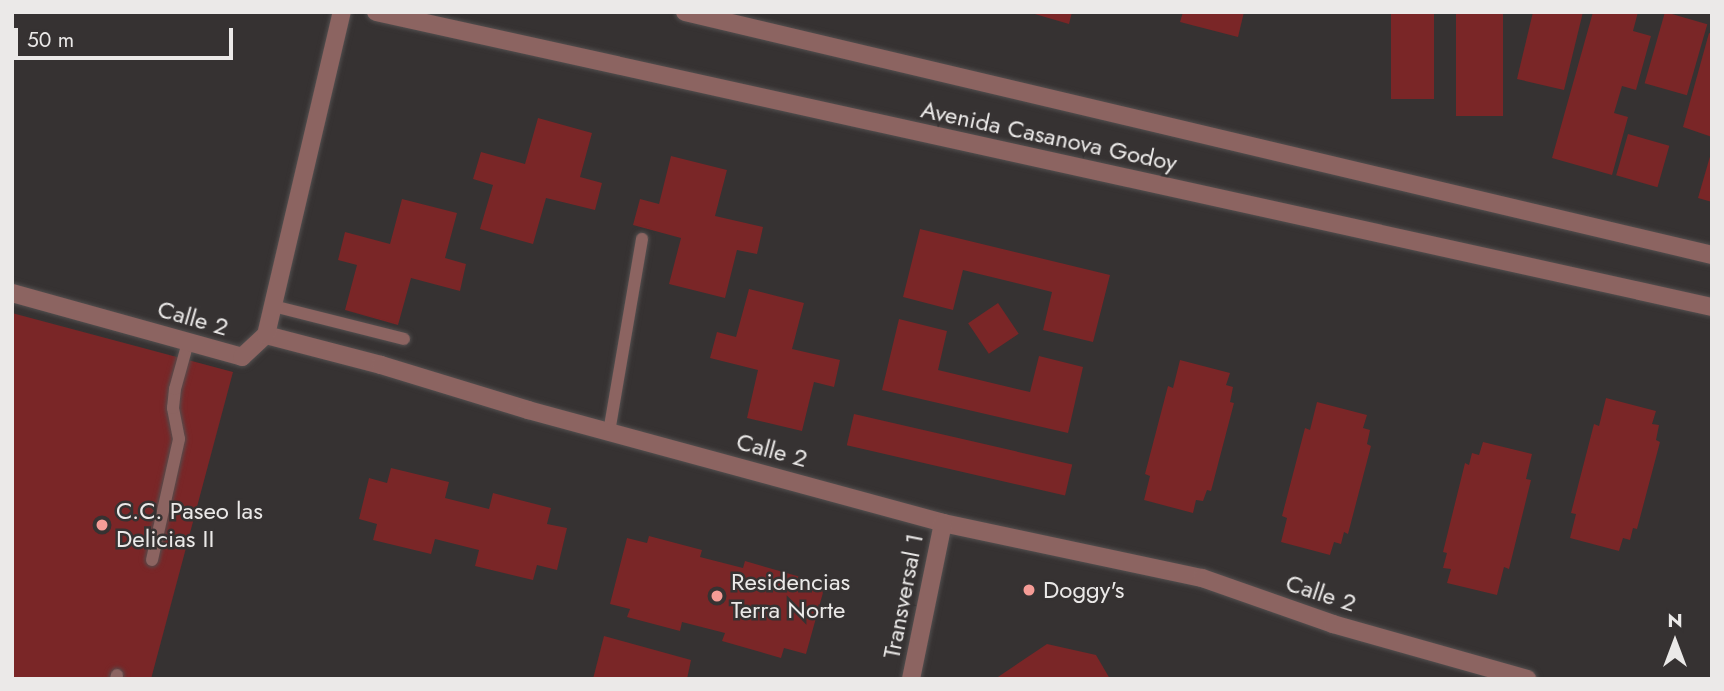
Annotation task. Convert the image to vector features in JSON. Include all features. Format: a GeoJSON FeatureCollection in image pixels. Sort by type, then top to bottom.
{"type":"FeatureCollection","features":[{"type":"Feature","properties":{"kind":"street"},"geometry":{"type":"LineString","coordinates":[[266,335],[342,12]]}},
{"type":"Feature","properties":{"kind":"street","name":"Avenida Casanova Godoy"},"geometry":{"type":"LineString","coordinates":[[376,12],[1712,307]]}},
{"type":"Feature","properties":{"kind":"street","name":"Avenida Casanova Godoy"},"geometry":{"type":"LineString","coordinates":[[685,12],[1712,255]]}},
{"type":"Feature","properties":{"kind":"street","name":"Calle 2"},"geometry":{"type":"LineString","coordinates":[[12,293],[242,357],[266,335],[943,523],[1202,578],[1333,624],[1527,679]]}},
{"type":"Feature","properties":{"kind":"street","name":"Transversal 1"},"geometry":{"type":"LineString","coordinates":[[911,679],[943,523]]}},
{"type":"Feature","properties":{"kind":"lane"},"geometry":{"type":"LineString","coordinates":[[609,432],[642,239]]}},
{"type":"Feature","properties":{"kind":"lane"},"geometry":{"type":"LineString","coordinates":[[273,306],[404,340]]}},
{"type":"Feature","properties":{"kind":"lane"},"geometry":{"type":"LineString","coordinates":[[152,560],[179,439],[173,408],[175,389],[188,342]]}},
{"type":"Feature","properties":{"kind":"building"},"geometry":{"type":"Polygon","coordinates":[[[1028,12],[1072,12],[1069,24],[1028,12]]]}},
{"type":"Feature","properties":{"kind":"building"},"geometry":{"type":"Polygon","coordinates":[[[1183,12],[1244,12],[1238,37],[1180,22],[1183,12]]]}},
{"type":"Feature","properties":{"kind":"building"},"geometry":{"type":"Polygon","coordinates":[[[1391,12],[1434,12],[1434,99],[1391,99],[1391,12]]]}},
{"type":"Feature","properties":{"kind":"building"},"geometry":{"type":"Polygon","coordinates":[[[1456,12],[1503,12],[1503,116],[1456,116],[1456,12]]]}},
{"type":"Feature","properties":{"kind":"building"},"geometry":{"type":"Polygon","coordinates":[[[1533,12],[1583,12],[1564,90],[1517,79],[1533,12]]]}},
{"type":"Feature","properties":{"kind":"building"},"geometry":{"type":"Polygon","coordinates":[[[1593,12],[1638,12],[1633,31],[1651,36],[1636,90],[1622,86],[1614,113],[1628,117],[1612,175],[1552,158],[1593,12]]]}},
{"type":"Feature","properties":{"kind":"building"},"geometry":{"type":"Polygon","coordinates":[[[1665,12],[1707,24],[1687,95],[1645,83],[1665,12]]]}},
{"type":"Feature","properties":{"kind":"building"},"geometry":{"type":"Polygon","coordinates":[[[1709,33],[1712,34],[1712,137],[1683,127],[1709,33]]]}},
{"type":"Feature","properties":{"kind":"building"},"geometry":{"type":"Polygon","coordinates":[[[538,118],[592,133],[580,177],[602,183],[595,210],[546,198],[533,244],[480,229],[493,185],[473,179],[481,152],[525,164],[538,118]]]}},
{"type":"Feature","properties":{"kind":"building"},"geometry":{"type":"Polygon","coordinates":[[[1628,134],[1669,146],[1657,187],[1616,175],[1628,134]]]}},
{"type":"Feature","properties":{"kind":"building"},"geometry":{"type":"Polygon","coordinates":[[[1712,153],[1712,202],[1698,198],[1712,153]]]}},
{"type":"Feature","properties":{"kind":"building"},"geometry":{"type":"Polygon","coordinates":[[[671,156],[727,170],[715,216],[763,227],[757,254],[737,250],[725,298],[669,284],[681,238],[633,225],[640,199],[659,204],[671,156]]]}},
{"type":"Feature","properties":{"kind":"building"},"geometry":{"type":"Polygon","coordinates":[[[402,199],[457,213],[445,258],[466,264],[460,291],[411,278],[398,325],[345,310],[357,265],[338,260],[345,232],[390,244],[402,199]]]}},
{"type":"Feature","properties":{"kind":"building"},"geometry":{"type":"Polygon","coordinates":[[[920,229],[1110,275],[1093,342],[1043,330],[1052,292],[963,270],[953,310],[903,297],[920,229]]]}},
{"type":"Feature","properties":{"kind":"building"},"geometry":{"type":"Polygon","coordinates":[[[749,289],[804,303],[792,349],[840,360],[834,387],[814,382],[802,431],[747,418],[758,370],[710,358],[717,332],[736,337],[749,289]]]}},
{"type":"Feature","properties":{"kind":"building"},"geometry":{"type":"Polygon","coordinates":[[[998,303],[1019,334],[989,354],[968,323],[998,303]]]}},
{"type":"Feature","properties":{"kind":"building","name":"C.C. Paseo las Delicias II"},"geometry":{"type":"Polygon","coordinates":[[[12,313],[233,372],[151,679],[12,679],[12,313]]]}},
{"type":"Feature","properties":{"kind":"building"},"geometry":{"type":"Polygon","coordinates":[[[899,319],[947,331],[938,370],[1030,392],[1039,356],[1083,367],[1068,433],[882,390],[899,319]]]}},
{"type":"Feature","properties":{"kind":"building"},"geometry":{"type":"Polygon","coordinates":[[[1180,360],[1230,373],[1226,385],[1233,387],[1230,402],[1234,403],[1211,491],[1207,490],[1203,501],[1196,500],[1193,513],[1144,500],[1150,476],[1145,474],[1168,386],[1173,388],[1180,360]]]}},
{"type":"Feature","properties":{"kind":"building"},"geometry":{"type":"Polygon","coordinates":[[[1606,398],[1656,411],[1652,424],[1659,425],[1656,440],[1660,442],[1637,529],[1633,528],[1630,540],[1623,538],[1619,551],[1570,538],[1576,514],[1571,513],[1594,424],[1599,426],[1606,398]]]}},
{"type":"Feature","properties":{"kind":"building"},"geometry":{"type":"Polygon","coordinates":[[[1317,402],[1367,415],[1363,428],[1370,430],[1367,444],[1371,446],[1348,534],[1344,532],[1341,544],[1334,542],[1330,555],[1281,542],[1287,518],[1282,516],[1305,428],[1310,430],[1317,402]]]}},
{"type":"Feature","properties":{"kind":"building"},"geometry":{"type":"Polygon","coordinates":[[[854,414],[1072,464],[1065,496],[847,445],[854,414]]]}},
{"type":"Feature","properties":{"kind":"building"},"geometry":{"type":"Polygon","coordinates":[[[1483,442],[1532,454],[1526,479],[1531,480],[1509,569],[1504,567],[1497,595],[1447,583],[1451,569],[1443,568],[1447,553],[1443,552],[1465,463],[1469,465],[1472,453],[1479,455],[1483,442]]]}},
{"type":"Feature","properties":{"kind":"building"},"geometry":{"type":"Polygon","coordinates":[[[391,468],[449,482],[445,498],[489,509],[493,493],[551,508],[547,524],[567,528],[557,570],[537,565],[533,580],[475,566],[479,550],[435,539],[431,554],[373,540],[377,524],[359,519],[369,478],[387,483],[391,468]]]}},
{"type":"Feature","properties":{"kind":"building","name":"Residencias Terra Norte"},"geometry":{"type":"Polygon","coordinates":[[[649,536],[702,550],[700,557],[743,568],[745,561],[804,578],[802,583],[824,589],[806,654],[784,648],[781,658],[722,641],[725,633],[682,622],[680,631],[627,617],[630,609],[610,604],[627,538],[647,543],[649,536]]]}},
{"type":"Feature","properties":{"kind":"building"},"geometry":{"type":"Polygon","coordinates":[[[604,636],[691,660],[687,679],[593,679],[604,636]]]}},
{"type":"Feature","properties":{"kind":"building"},"geometry":{"type":"Polygon","coordinates":[[[1047,644],[1096,655],[1110,679],[995,679],[1047,644]]]}},
{"type":"Feature","properties":{"kind":"place","name":"C.C. Paseo las Delicias II"},"geometry":{"type":"Point","coordinates":[102,525]}},
{"type":"Feature","properties":{"kind":"place","name":"Doggy's"},"geometry":{"type":"Point","coordinates":[1029,590]}},
{"type":"Feature","properties":{"kind":"place","name":"Residencias Terra Norte"},"geometry":{"type":"Point","coordinates":[717,596]}}]}
